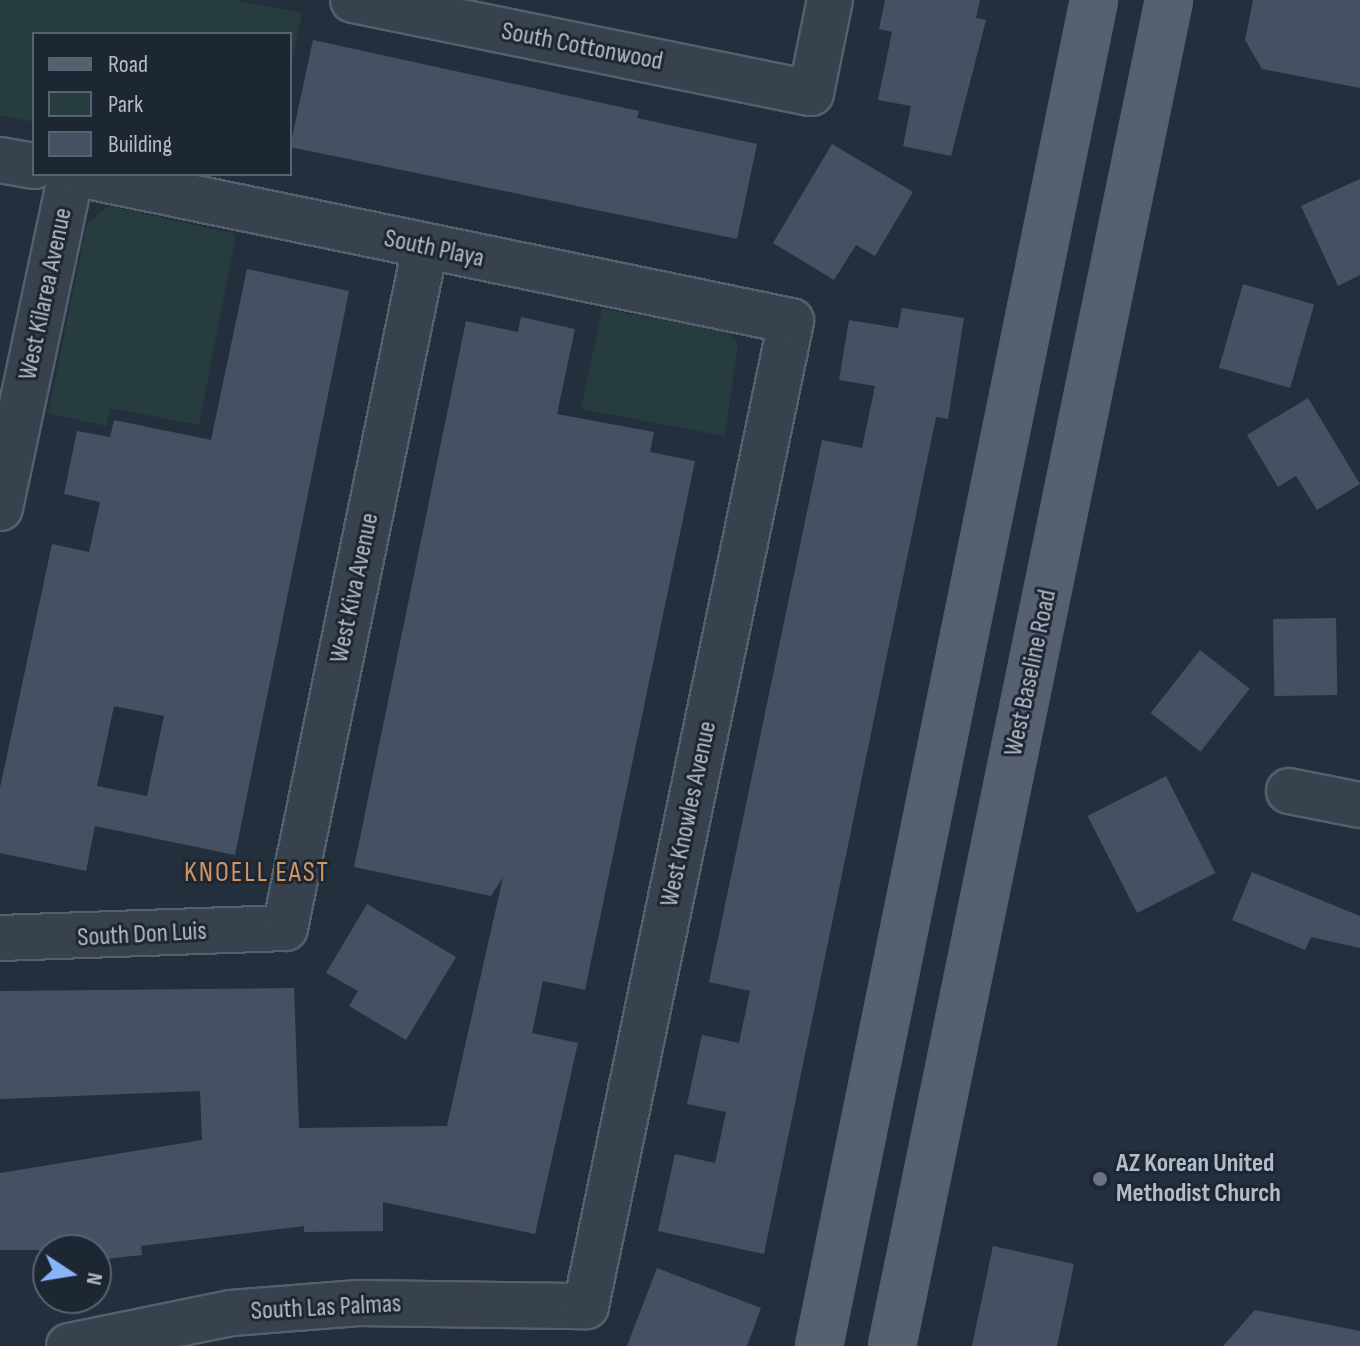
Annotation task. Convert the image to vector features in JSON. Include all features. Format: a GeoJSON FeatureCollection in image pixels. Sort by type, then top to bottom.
{"type":"FeatureCollection","features":[{"type":"Feature","properties":{"kind":"main road"},"geometry":{"type":"LineString","coordinates":[[819,1346],[1094,0]]}},
{"type":"Feature","properties":{"kind":"main road","name":"West Baseline Road"},"geometry":{"type":"LineString","coordinates":[[892,1346],[1169,0]]}},
{"type":"Feature","properties":{"kind":"street","name":"South Cottonwood"},"geometry":{"type":"LineString","coordinates":[[353,0],[422,7],[811,93],[830,0]]}},
{"type":"Feature","properties":{"kind":"street"},"geometry":{"type":"LineString","coordinates":[[0,160],[32,166]]}},
{"type":"Feature","properties":{"kind":"street","name":"West Kilarea Avenue"},"geometry":{"type":"LineString","coordinates":[[0,508],[71,176]]}},
{"type":"Feature","properties":{"kind":"street","name":"South Playa"},"geometry":{"type":"LineString","coordinates":[[87,176],[791,321]]}},
{"type":"Feature","properties":{"kind":"street","name":"West Kiva Avenue"},"geometry":{"type":"LineString","coordinates":[[285,928],[425,248]]}},
{"type":"Feature","properties":{"kind":"street","name":"West Knowles Avenue"},"geometry":{"type":"LineString","coordinates":[[586,1306],[791,321]]}},
{"type":"Feature","properties":{"kind":"street"},"geometry":{"type":"LineString","coordinates":[[1289,791],[1360,805]]}},
{"type":"Feature","properties":{"kind":"street","name":"South Don Luis"},"geometry":{"type":"LineString","coordinates":[[0,938],[285,928]]}},
{"type":"Feature","properties":{"kind":"street","name":"South Las Palmas"},"geometry":{"type":"LineString","coordinates":[[69,1346],[231,1313],[359,1303],[586,1306]]}},
{"type":"Feature","properties":{"kind":"green space"},"geometry":{"type":"Polygon","coordinates":[[[0,0],[234,0],[302,13],[292,62],[292,32],[32,32],[32,122],[0,115],[0,0]]]}},
{"type":"Feature","properties":{"kind":"green space"},"geometry":{"type":"Polygon","coordinates":[[[109,206],[236,234],[199,425],[110,408],[106,426],[48,413],[87,223],[109,206]]]}},
{"type":"Feature","properties":{"kind":"green space"},"geometry":{"type":"Polygon","coordinates":[[[602,309],[725,331],[738,343],[725,436],[581,409],[602,309]]]}},
{"type":"Feature","properties":{"kind":"building"},"geometry":{"type":"Polygon","coordinates":[[[885,0],[980,0],[976,18],[986,20],[951,156],[903,146],[911,106],[878,100],[892,32],[879,29],[885,0]]]}},
{"type":"Feature","properties":{"kind":"building"},"geometry":{"type":"Polygon","coordinates":[[[1253,0],[1360,0],[1360,88],[1262,69],[1245,40],[1253,0]]]}},
{"type":"Feature","properties":{"kind":"building"},"geometry":{"type":"Polygon","coordinates":[[[313,40],[639,111],[637,118],[757,144],[737,239],[292,147],[313,40]]]}},
{"type":"Feature","properties":{"kind":"building"},"geometry":{"type":"Polygon","coordinates":[[[832,144],[913,192],[875,256],[856,245],[834,280],[773,243],[832,144]]]}},
{"type":"Feature","properties":{"kind":"building"},"geometry":{"type":"Polygon","coordinates":[[[1360,179],[1360,275],[1338,286],[1301,206],[1360,179]]]}},
{"type":"Feature","properties":{"kind":"building"},"geometry":{"type":"Polygon","coordinates":[[[247,269],[349,291],[235,855],[95,826],[86,871],[0,853],[0,788],[52,544],[89,552],[100,502],[64,494],[77,431],[110,437],[114,420],[211,440],[247,269]],[[114,706],[97,786],[147,796],[164,716],[114,706]]]}},
{"type":"Feature","properties":{"kind":"building"},"geometry":{"type":"Polygon","coordinates":[[[1243,284],[1314,304],[1290,388],[1219,368],[1243,284]]]}},
{"type":"Feature","properties":{"kind":"building"},"geometry":{"type":"Polygon","coordinates":[[[902,308],[964,318],[948,419],[936,417],[764,1254],[658,1231],[675,1154],[715,1163],[726,1112],[687,1104],[702,1035],[739,1043],[750,991],[709,982],[822,440],[862,448],[875,386],[839,380],[849,320],[898,328],[902,308]]]}},
{"type":"Feature","properties":{"kind":"building"},"geometry":{"type":"Polygon","coordinates":[[[521,317],[575,329],[557,414],[654,432],[650,452],[695,461],[585,990],[543,981],[532,1033],[578,1043],[535,1234],[383,1202],[383,1231],[304,1232],[304,1226],[141,1246],[142,1255],[112,1258],[112,1234],[32,1234],[32,1250],[0,1250],[0,1173],[202,1140],[200,1091],[0,1099],[0,991],[294,988],[299,1128],[447,1126],[503,877],[491,896],[354,867],[466,321],[518,332],[521,317]]]}},
{"type":"Feature","properties":{"kind":"building"},"geometry":{"type":"Polygon","coordinates":[[[1308,398],[1360,484],[1317,510],[1296,476],[1278,487],[1247,435],[1308,398]]]}},
{"type":"Feature","properties":{"kind":"building"},"geometry":{"type":"Polygon","coordinates":[[[1336,618],[1337,695],[1274,696],[1273,619],[1336,618]]]}},
{"type":"Feature","properties":{"kind":"building"},"geometry":{"type":"Polygon","coordinates":[[[1200,650],[1250,689],[1200,752],[1151,713],[1200,650]]]}},
{"type":"Feature","properties":{"kind":"building"},"geometry":{"type":"Polygon","coordinates":[[[1166,776],[1215,873],[1137,913],[1088,816],[1166,776]]]}},
{"type":"Feature","properties":{"kind":"building"},"geometry":{"type":"Polygon","coordinates":[[[1252,872],[1360,916],[1360,948],[1311,937],[1305,950],[1232,920],[1252,872]]]}},
{"type":"Feature","properties":{"kind":"building"},"geometry":{"type":"Polygon","coordinates":[[[367,904],[456,957],[406,1040],[349,1006],[358,991],[326,973],[367,904]]]}},
{"type":"Feature","properties":{"kind":"building"},"geometry":{"type":"Polygon","coordinates":[[[993,1246],[1074,1264],[1057,1346],[972,1346],[993,1246]]]}},
{"type":"Feature","properties":{"kind":"building"},"geometry":{"type":"Polygon","coordinates":[[[657,1268],[761,1308],[747,1346],[627,1346],[657,1268]]]}},
{"type":"Feature","properties":{"kind":"building"},"geometry":{"type":"Polygon","coordinates":[[[1255,1310],[1360,1331],[1360,1346],[1223,1346],[1255,1310]]]}},
{"type":"Feature","properties":{"kind":"place","name":"AZ Korean United Methodist Church"},"geometry":{"type":"Point","coordinates":[1100,1179]}},
{"type":"Feature","properties":{"kind":"district","name":"KNOELL EAST"},"geometry":{"type":"Point","coordinates":[257,873]}}]}
